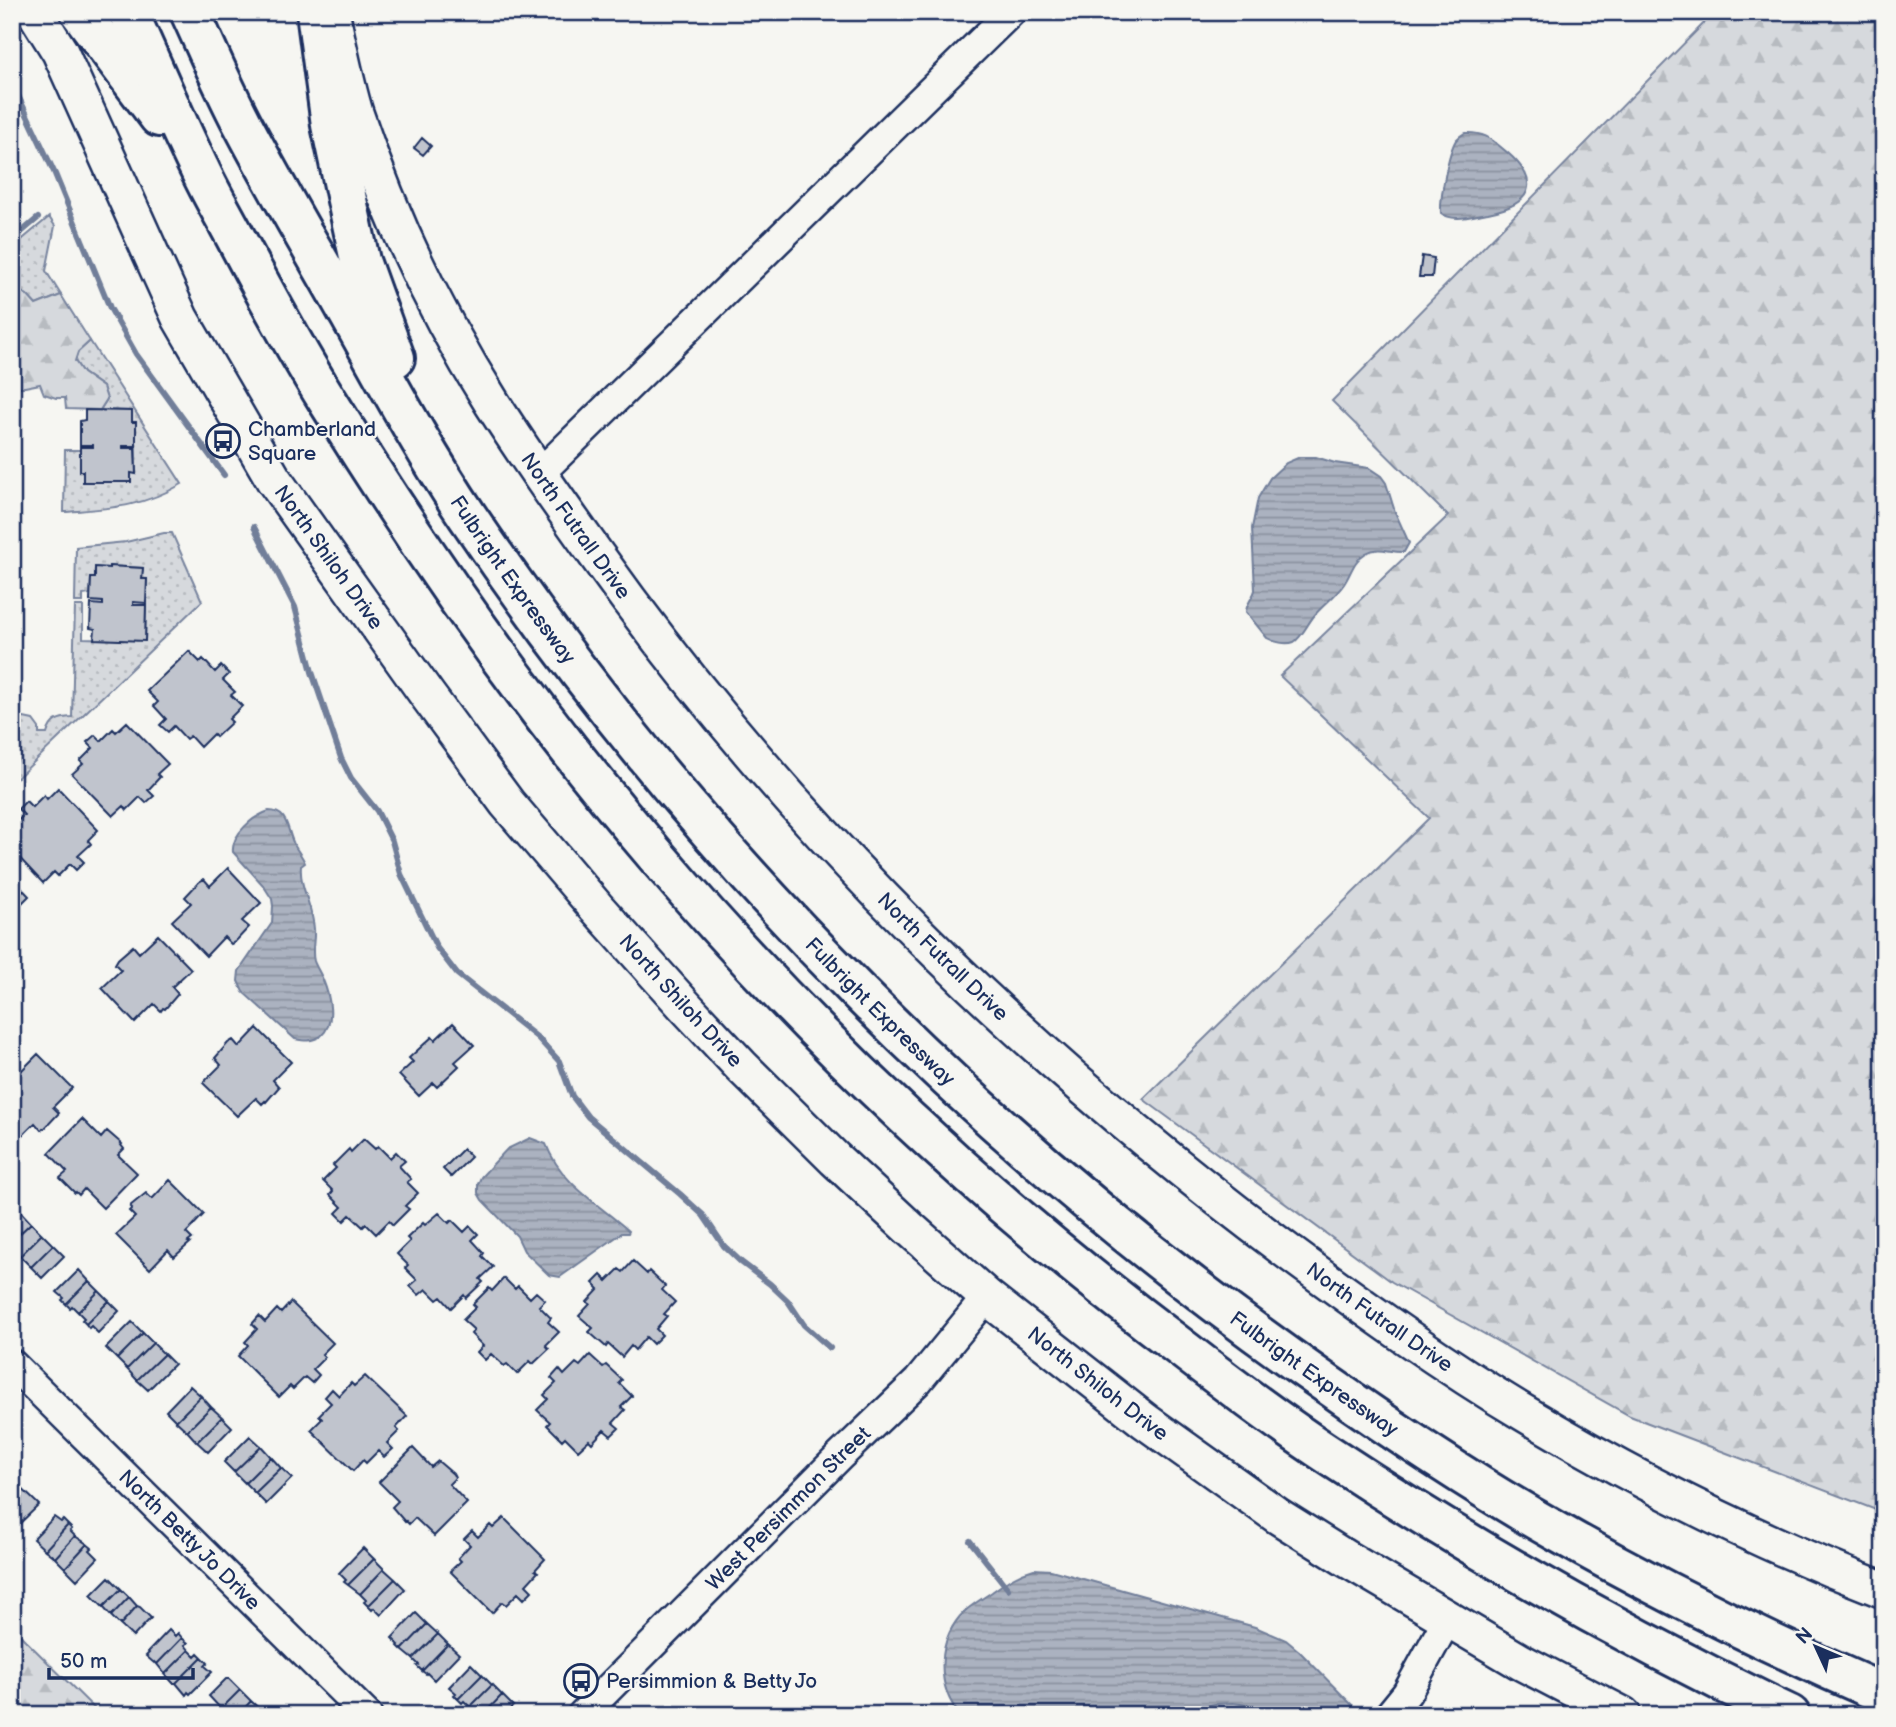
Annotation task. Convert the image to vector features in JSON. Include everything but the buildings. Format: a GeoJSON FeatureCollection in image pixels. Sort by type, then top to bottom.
{"type":"FeatureCollection","features":[{"type":"Feature","properties":{"kind":"highway"},"geometry":{"type":"LineString","coordinates":[[80,12],[201,172]]}},
{"type":"Feature","properties":{"kind":"highway"},"geometry":{"type":"LineString","coordinates":[[128,12],[201,172],[262,288],[327,401],[425,553],[502,663],[588,774],[660,861],[748,958],[883,1095],[1039,1235],[1137,1315],[1235,1389],[1329,1455],[1513,1570],[1609,1624],[1790,1715]]}},
{"type":"Feature","properties":{"kind":"highway","name":"Fulbright Expressway"},"geometry":{"type":"LineString","coordinates":[[190,12],[240,120],[429,456],[468,517],[543,623],[701,823],[777,908],[858,992],[936,1069],[1014,1139],[1173,1271],[1259,1336],[1366,1411],[1553,1530],[1805,1660],[1884,1695]]}},
{"type":"Feature","properties":{"kind":"highway"},"geometry":{"type":"LineString","coordinates":[[316,12],[331,125],[360,261],[429,456]]}},
{"type":"Feature","properties":{"kind":"main road","name":"North Shiloh Drive"},"geometry":{"type":"LineString","coordinates":[[35,12],[60,52],[186,329],[274,480],[443,717],[516,813],[684,1005],[741,1066],[908,1227],[987,1297],[1135,1413],[1278,1516],[1521,1662],[1623,1715]]}},
{"type":"Feature","properties":{"kind":"main road","name":"North Futrall Drive"},"geometry":{"type":"LineString","coordinates":[[331,12],[353,105],[376,172],[413,258],[484,390],[539,474],[659,640],[745,746],[890,905],[978,992],[1140,1137],[1353,1300],[1520,1411],[1600,1457],[1710,1514],[1884,1590]]}},
{"type":"Feature","properties":{"kind":"street"},"geometry":{"type":"LineString","coordinates":[[539,474],[1010,12]]}},
{"type":"Feature","properties":{"kind":"street","name":"West Persimmon Street"},"geometry":{"type":"LineString","coordinates":[[582,1715],[918,1381],[987,1297]]}},
{"type":"Feature","properties":{"kind":"street","name":"North Betty Jo Drive"},"geometry":{"type":"LineString","coordinates":[[12,1364],[368,1715]]}},
{"type":"Feature","properties":{"kind":"street"},"geometry":{"type":"LineString","coordinates":[[1389,1715],[1407,1693],[1447,1619]]}},
{"type":"Feature","properties":{"kind":"green space"},"geometry":{"type":"Polygon","coordinates":[[[1715,12],[1884,12],[1884,1513],[1630,1416],[1392,1282],[1143,1099],[1429,818],[1280,676],[1448,516],[1332,401],[1715,12]]]}},
{"type":"Feature","properties":{"kind":"green space"},"geometry":{"type":"Polygon","coordinates":[[[49,217],[55,226],[46,271],[61,295],[36,305],[27,295],[12,286],[12,248],[49,217]]]}},
{"type":"Feature","properties":{"kind":"green space"},"geometry":{"type":"Polygon","coordinates":[[[12,286],[27,295],[36,305],[61,295],[90,341],[78,352],[75,361],[83,373],[103,387],[107,399],[100,410],[66,409],[65,398],[44,394],[40,384],[12,387],[12,286]]]}},
{"type":"Feature","properties":{"kind":"green space"},"geometry":{"type":"Polygon","coordinates":[[[90,341],[182,484],[139,502],[111,508],[64,512],[65,450],[80,450],[80,471],[83,471],[84,482],[131,482],[131,473],[136,473],[136,422],[132,422],[132,411],[100,410],[107,399],[103,387],[83,373],[75,361],[78,352],[90,341]]]}},
{"type":"Feature","properties":{"kind":"green space"},"geometry":{"type":"Polygon","coordinates":[[[172,533],[202,601],[12,783],[12,766],[17,761],[18,719],[33,720],[39,728],[39,734],[47,734],[56,721],[72,717],[75,606],[83,606],[83,638],[145,640],[147,579],[142,579],[143,568],[95,567],[90,594],[83,595],[83,602],[75,602],[76,547],[126,542],[172,533]]]}},
{"type":"Feature","properties":{"kind":"green space"},"geometry":{"type":"Polygon","coordinates":[[[12,1627],[101,1715],[12,1715],[12,1627]]]}},
{"type":"Feature","properties":{"kind":"shaded area"},"geometry":{"type":"Polygon","coordinates":[[[1465,133],[1488,138],[1519,164],[1528,183],[1527,192],[1522,199],[1514,205],[1470,217],[1451,218],[1441,213],[1450,155],[1456,140],[1465,133]]]}},
{"type":"Feature","properties":{"kind":"shaded area"},"geometry":{"type":"Polygon","coordinates":[[[1300,457],[1316,457],[1369,468],[1381,476],[1409,543],[1404,552],[1380,549],[1362,556],[1341,588],[1314,616],[1300,637],[1294,642],[1284,643],[1267,638],[1246,612],[1255,590],[1252,528],[1258,498],[1270,478],[1286,463],[1300,457]]]}},
{"type":"Feature","properties":{"kind":"shaded area"},"geometry":{"type":"Polygon","coordinates":[[[269,811],[283,817],[294,845],[305,863],[301,866],[301,874],[313,921],[313,957],[326,987],[330,1010],[326,1031],[311,1040],[295,1039],[243,992],[238,981],[239,971],[272,923],[273,906],[272,899],[263,885],[233,852],[233,845],[245,827],[269,811]]]}},
{"type":"Feature","properties":{"kind":"shaded area"},"geometry":{"type":"Polygon","coordinates":[[[530,1138],[546,1144],[561,1171],[571,1182],[629,1231],[622,1233],[560,1277],[549,1275],[524,1251],[517,1236],[478,1193],[481,1177],[507,1149],[530,1138]]]}},
{"type":"Feature","properties":{"kind":"shaded area"},"geometry":{"type":"Polygon","coordinates":[[[1034,1569],[1051,1570],[1255,1627],[1286,1640],[1358,1711],[1354,1715],[1275,1715],[1255,1706],[1233,1703],[1164,1715],[960,1715],[946,1690],[943,1676],[949,1634],[971,1606],[1012,1578],[1034,1569]]]}},
{"type":"Feature","properties":{"kind":"waterway"},"geometry":{"type":"LineString","coordinates":[[12,55],[19,41]]}},
{"type":"Feature","properties":{"kind":"waterway"},"geometry":{"type":"LineString","coordinates":[[12,75],[13,85],[55,174],[110,308],[136,354],[224,475]]}},
{"type":"Feature","properties":{"kind":"waterway"},"geometry":{"type":"LineString","coordinates":[[12,240],[38,218]]}},
{"type":"Feature","properties":{"kind":"waterway"},"geometry":{"type":"LineString","coordinates":[[254,527],[295,607],[312,672],[341,758],[351,778],[377,811],[392,841],[401,874],[437,948],[457,974],[538,1038],[559,1061],[572,1096],[588,1117],[703,1215],[724,1246],[788,1301],[804,1325],[830,1348]]}},
{"type":"Feature","properties":{"kind":"waterway"},"geometry":{"type":"LineString","coordinates":[[970,1541],[1008,1589]]}},
{"type":"Feature","properties":{"kind":"place","name":"Chamberland Square"},"geometry":{"type":"Point","coordinates":[223,441]}},
{"type":"Feature","properties":{"kind":"place","name":"Persimmion & Betty Jo"},"geometry":{"type":"Point","coordinates":[581,1681]}}]}
